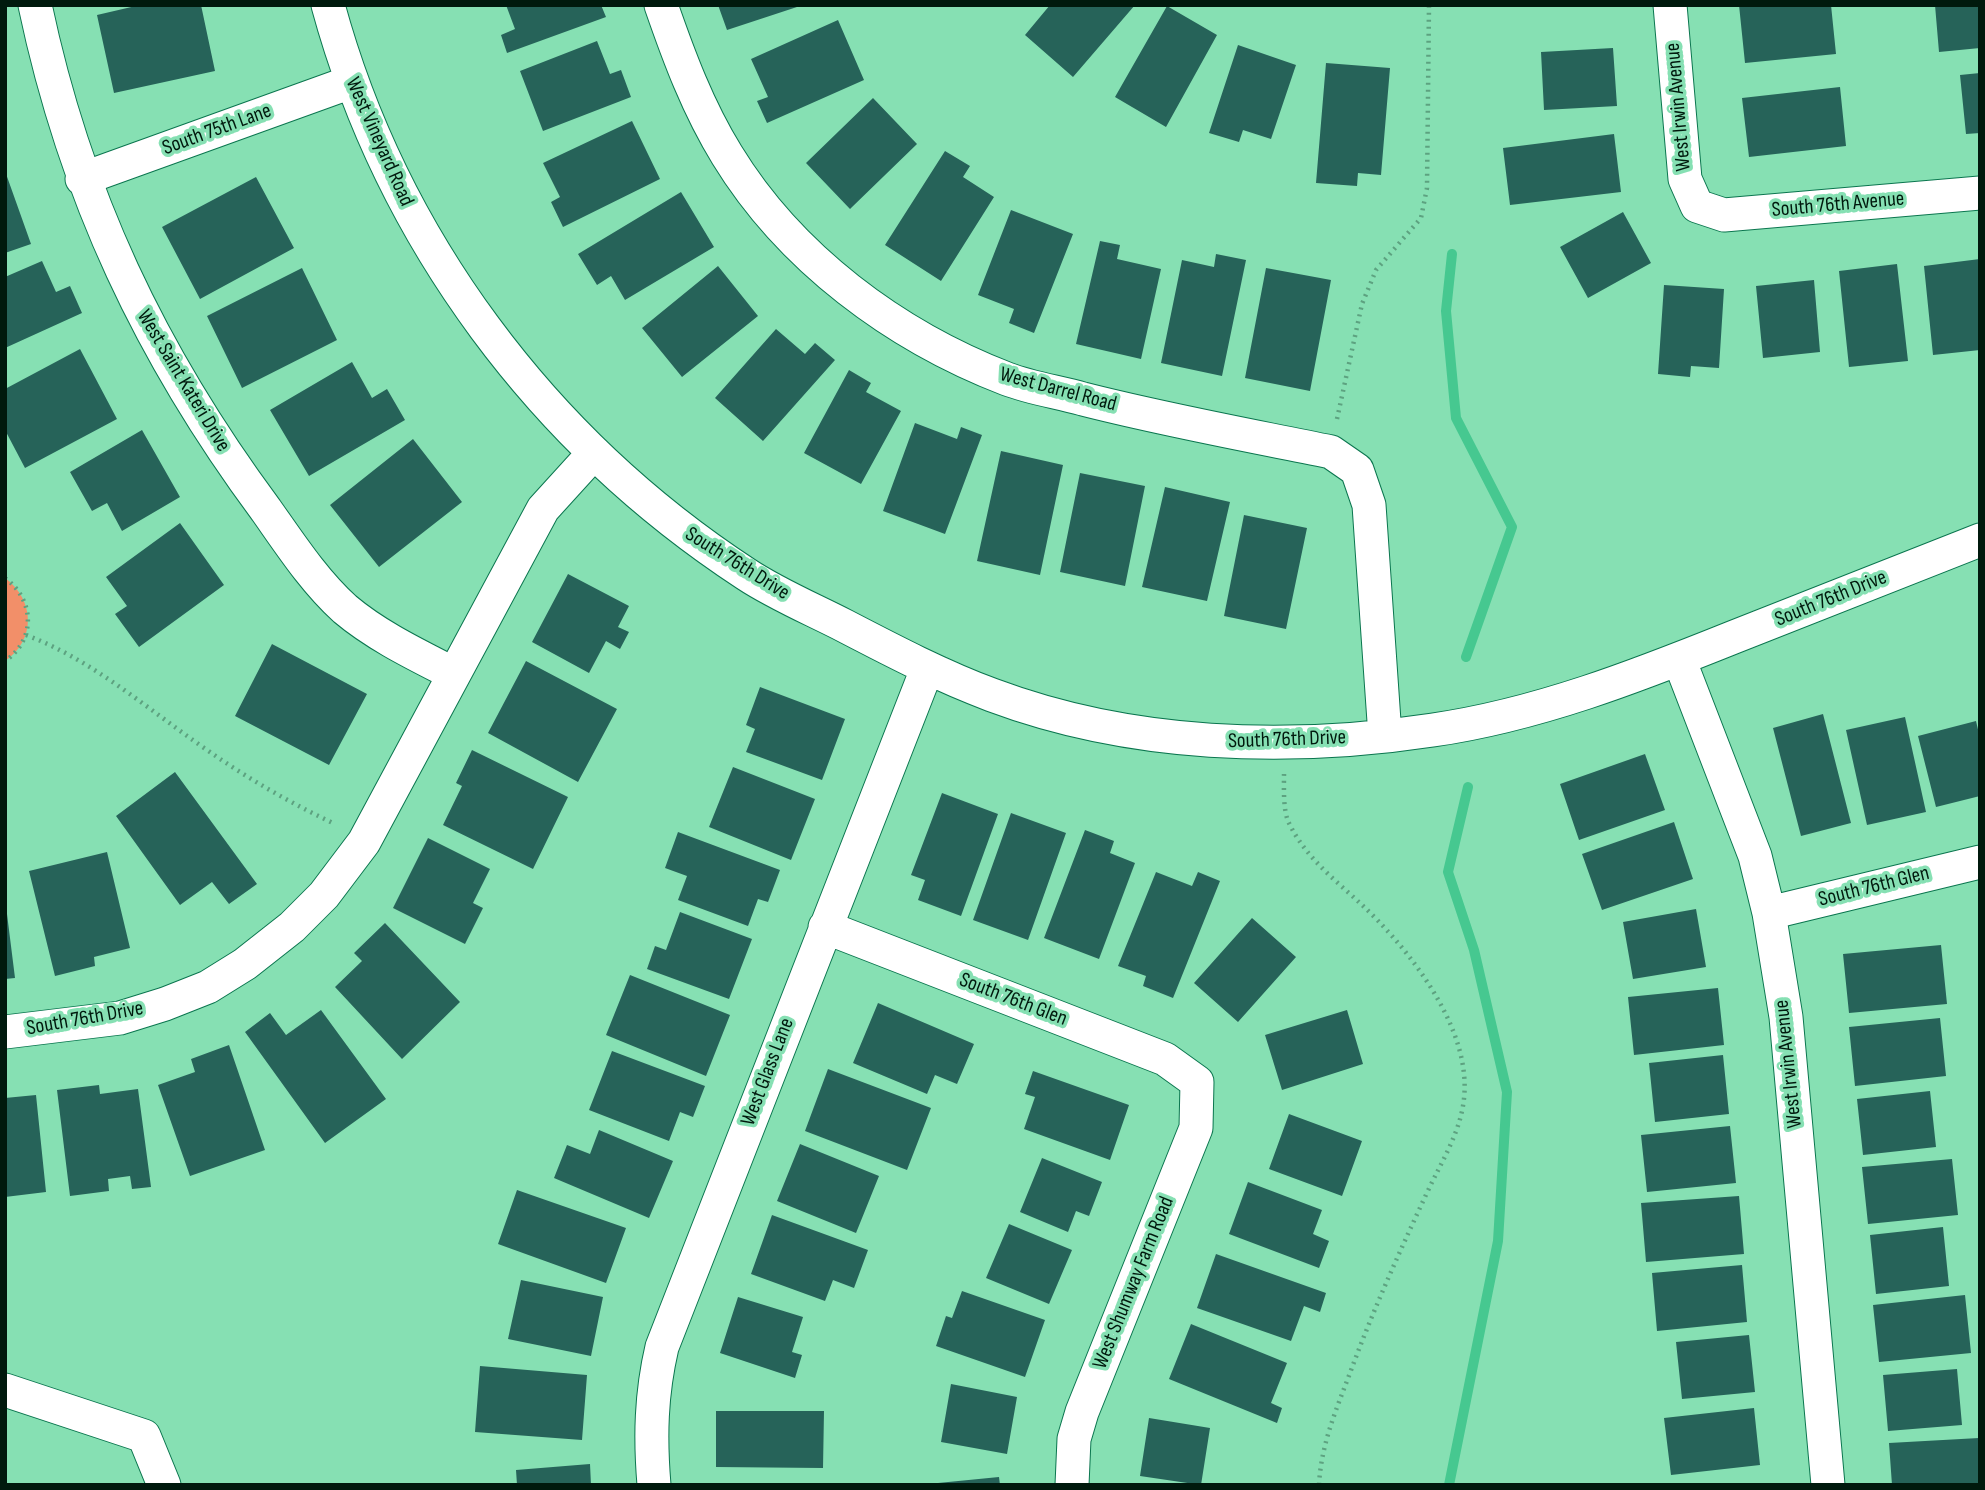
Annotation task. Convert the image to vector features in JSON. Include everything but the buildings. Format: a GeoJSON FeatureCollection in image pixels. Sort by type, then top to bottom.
{"type":"FeatureCollection","features":[{"type":"Feature","properties":{"kind":"street","name":"West Saint Kateri Drive"},"geometry":{"type":"LineString","coordinates":[[34,5],[49,72],[82,179],[124,280],[208,428],[315,577],[344,608],[368,626],[454,674]]}},
{"type":"Feature","properties":{"kind":"street","name":"West Vineyard Road"},"geometry":{"type":"LineString","coordinates":[[328,5],[351,82],[383,158],[444,272]]}},
{"type":"Feature","properties":{"kind":"street","name":"West Darrel Road"},"geometry":{"type":"LineString","coordinates":[[661,5],[698,102],[728,156],[771,215],[828,272],[886,317],[929,345],[1009,380],[1108,405],[1331,452],[1357,470],[1368,505],[1385,736]]}},
{"type":"Feature","properties":{"kind":"street","name":"West Irwin Avenue"},"geometry":{"type":"LineString","coordinates":[[1670,5],[1685,179],[1697,206]]}},
{"type":"Feature","properties":{"kind":"street","name":"South 75th Lane"},"geometry":{"type":"LineString","coordinates":[[82,179],[351,82]]}},
{"type":"Feature","properties":{"kind":"street","name":"South 76th Avenue"},"geometry":{"type":"LineString","coordinates":[[1697,206],[1724,215],[1980,193]]}},
{"type":"Feature","properties":{"kind":"street","name":"South 76th Drive"},"geometry":{"type":"LineString","coordinates":[[444,272],[534,393],[593,454],[666,517],[749,577],[927,669],[997,697],[1094,725],[1234,744],[1385,736],[1435,730],[1507,716],[1588,692],[1679,659],[1980,540]]}},
{"type":"Feature","properties":{"kind":"street","name":"South 76th Drive"},"geometry":{"type":"LineString","coordinates":[[5,1032],[120,1018],[208,987],[245,964],[292,927],[324,895],[364,842],[543,509],[593,454]]}},
{"type":"Feature","properties":{"kind":"street","name":"West Irwin Avenue"},"geometry":{"type":"LineString","coordinates":[[1679,659],[1755,856],[1769,913],[1786,1017],[1828,1485]]}},
{"type":"Feature","properties":{"kind":"street","name":"West Glass Lane"},"geometry":{"type":"LineString","coordinates":[[654,1485],[651,1418],[654,1383],[662,1347],[927,669]]}},
{"type":"Feature","properties":{"kind":"street","name":"South 76th Glen"},"geometry":{"type":"LineString","coordinates":[[1769,913],[1980,862]]}},
{"type":"Feature","properties":{"kind":"street","name":"South 76th Glen"},"geometry":{"type":"LineString","coordinates":[[825,927],[1166,1059],[1197,1082]]}},
{"type":"Feature","properties":{"kind":"street","name":"West Shumway Farm Road"},"geometry":{"type":"LineString","coordinates":[[1072,1485],[1074,1439],[1082,1412],[1196,1128],[1197,1082]]}},
{"type":"Feature","properties":{"kind":"street"},"geometry":{"type":"LineString","coordinates":[[5,1390],[145,1436],[164,1485]]}},
{"type":"Feature","properties":{"kind":"path"},"geometry":{"type":"LineString","coordinates":[[1331,452],[1362,304],[1376,270],[1421,218],[1427,188],[1429,5]]}},
{"type":"Feature","properties":{"kind":"path"},"geometry":{"type":"LineString","coordinates":[[5,578],[19,590],[27,604],[29,620],[19,650],[5,661]]}},
{"type":"Feature","properties":{"kind":"path"},"geometry":{"type":"LineString","coordinates":[[26,635],[49,644],[104,676],[260,786],[340,826],[364,842]]}},
{"type":"Feature","properties":{"kind":"path"},"geometry":{"type":"LineString","coordinates":[[1283,742],[1287,819],[1305,851],[1380,921],[1407,952],[1454,1034],[1464,1070],[1466,1096],[1462,1122],[1408,1234],[1329,1426],[1320,1462],[1319,1485]]}},
{"type":"Feature","properties":{"kind":"shaded area"},"geometry":{"type":"Polygon","coordinates":[[[5,578],[22,597],[28,620],[22,642],[5,661],[5,578]]]}},
{"type":"Feature","properties":{"kind":"waterway"},"geometry":{"type":"LineString","coordinates":[[1452,254],[1446,311],[1456,418],[1512,527],[1466,657]]}},
{"type":"Feature","properties":{"kind":"waterway"},"geometry":{"type":"LineString","coordinates":[[1449,1485],[1498,1241],[1507,1092],[1474,950],[1448,872],[1468,787]]}}]}
